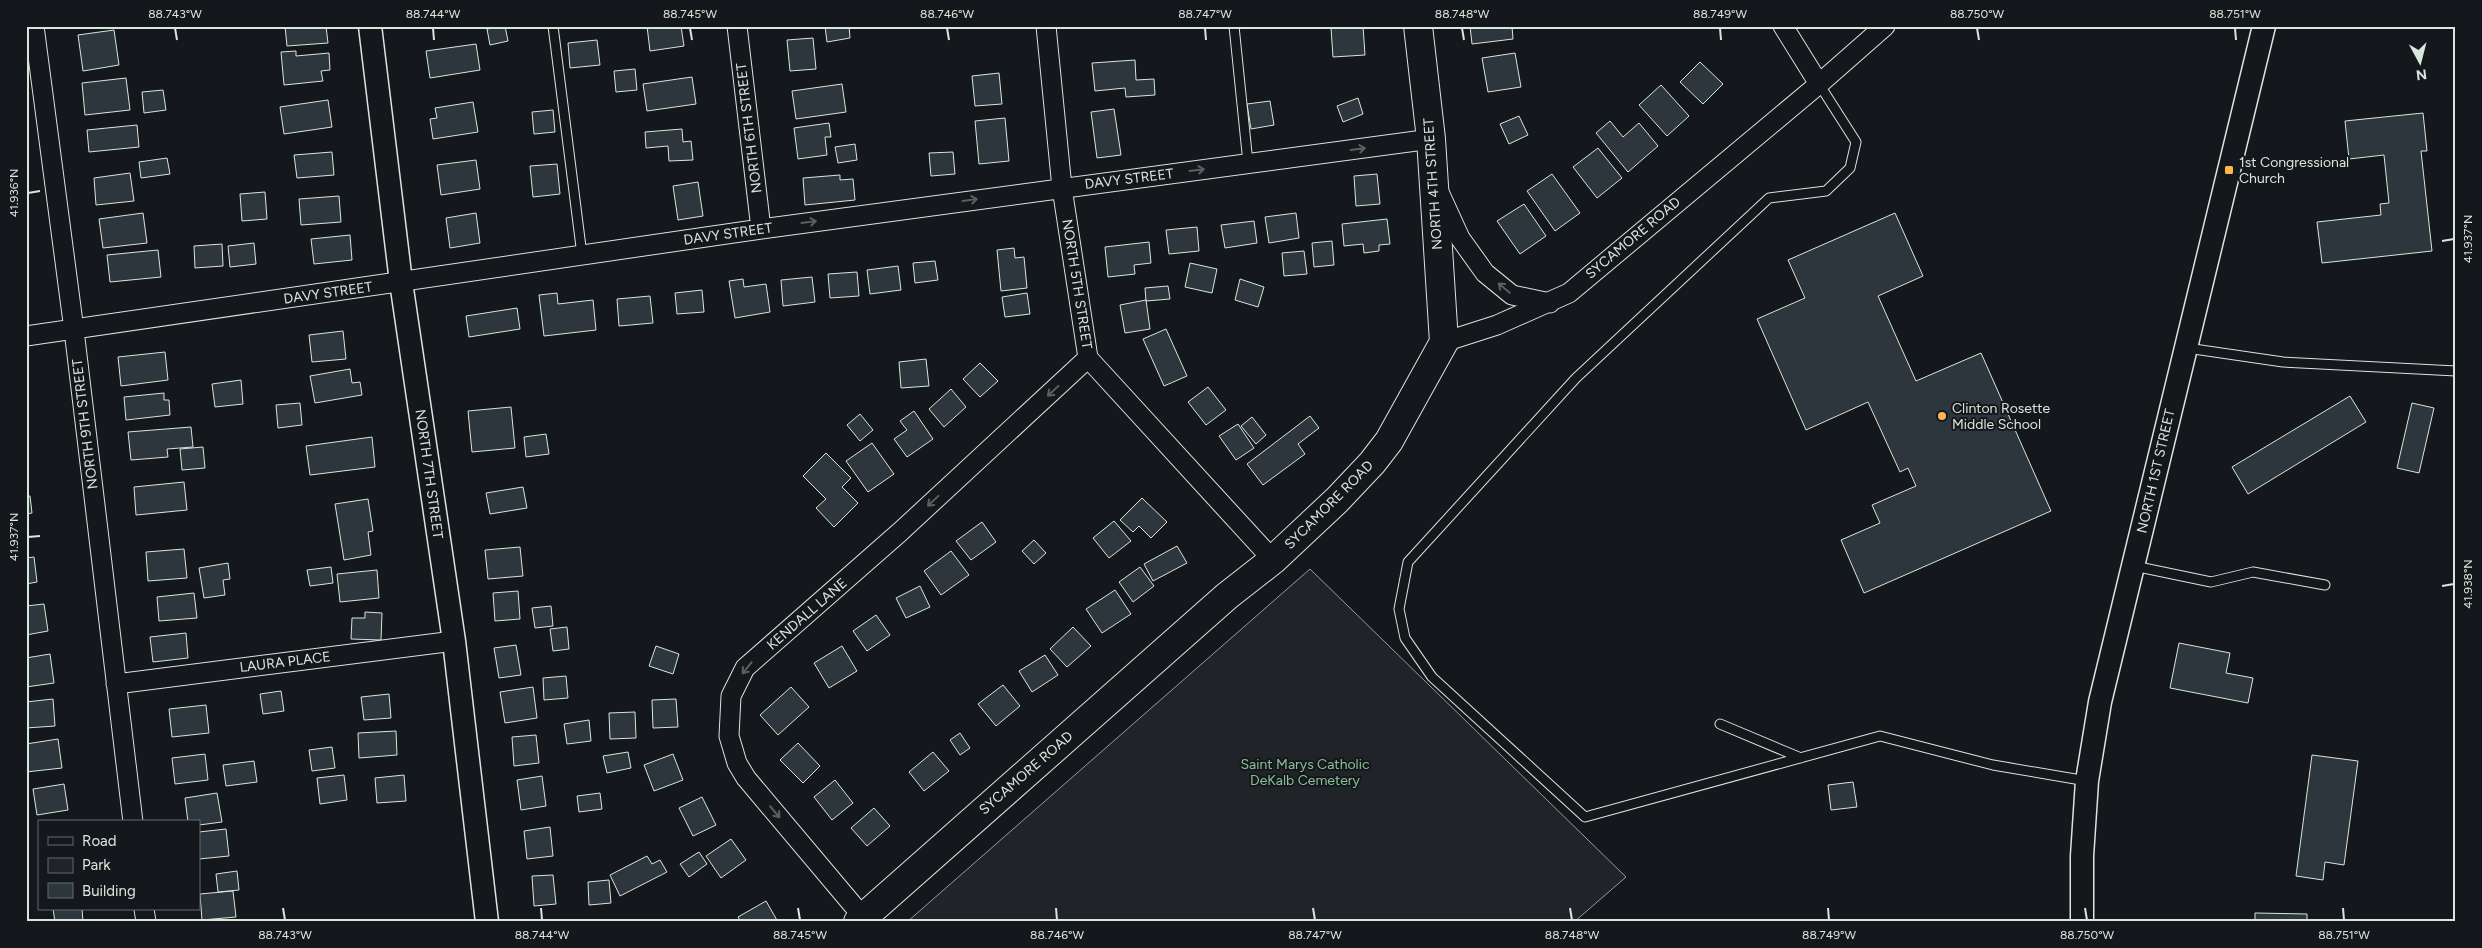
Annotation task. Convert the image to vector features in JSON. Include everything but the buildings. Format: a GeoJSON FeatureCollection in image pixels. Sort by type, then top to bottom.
{"type":"FeatureCollection","features":[{"type":"Feature","properties":{"kind":"main road","name":"NORTH 4TH STREET"},"geometry":{"type":"LineString","coordinates":[[1418,26],[1431,140],[1444,342]]}},
{"type":"Feature","properties":{"kind":"main road","name":"SYCAMORE ROAD"},"geometry":{"type":"LineString","coordinates":[[860,919],[1227,596],[1273,560],[1337,500],[1372,463],[1389,440],[1444,342]]}},
{"type":"Feature","properties":{"kind":"street","name":"NORTH 9TH STREET"},"geometry":{"type":"LineString","coordinates":[[34,26],[74,330],[133,820]]}},
{"type":"Feature","properties":{"kind":"street","name":"NORTH 7TH STREET"},"geometry":{"type":"LineString","coordinates":[[370,26],[401,282],[454,641],[487,922]]}},
{"type":"Feature","properties":{"kind":"street","name":"NORTH 6TH STREET"},"geometry":{"type":"LineString","coordinates":[[737,26],[760,229]]}},
{"type":"Feature","properties":{"kind":"street","name":"NORTH 5TH STREET"},"geometry":{"type":"LineString","coordinates":[[1046,26],[1062,188],[1088,358],[1273,560]]}},
{"type":"Feature","properties":{"kind":"street"},"geometry":{"type":"LineString","coordinates":[[1783,26],[1820,84]]}},
{"type":"Feature","properties":{"kind":"street","name":"SYCAMORE ROAD"},"geometry":{"type":"LineString","coordinates":[[1444,342],[1497,324],[1550,303],[1568,293],[1820,84],[1885,26]]}},
{"type":"Feature","properties":{"kind":"street","name":"NORTH 1ST STREET"},"geometry":{"type":"LineString","coordinates":[[2082,922],[2082,856],[2087,781],[2100,702],[2264,26]]}},
{"type":"Feature","properties":{"kind":"street","name":"DAVY STREET"},"geometry":{"type":"LineString","coordinates":[[26,336],[760,229],[1431,140]]}},
{"type":"Feature","properties":{"kind":"street"},"geometry":{"type":"LineString","coordinates":[[1434,180],[1460,238],[1485,272],[1512,295],[1550,303]]}},
{"type":"Feature","properties":{"kind":"street","name":"KENDALL LANE"},"geometry":{"type":"LineString","coordinates":[[860,919],[746,778],[737,763],[729,736],[731,696],[746,668],[900,532],[1088,358]]}},
{"type":"Feature","properties":{"kind":"street","name":"LAURA PLACE"},"geometry":{"type":"LineString","coordinates":[[116,684],[454,641]]}},
{"type":"Feature","properties":{"kind":"lane"},"geometry":{"type":"LineString","coordinates":[[552,26],[582,256]]}},
{"type":"Feature","properties":{"kind":"lane"},"geometry":{"type":"LineString","coordinates":[[1234,26],[1248,163]]}},
{"type":"Feature","properties":{"kind":"lane"},"geometry":{"type":"LineString","coordinates":[[1820,84],[1856,142],[1850,168],[1826,191],[1769,198],[1576,378],[1408,562],[1399,609],[1404,638],[1432,677],[1585,817],[1880,736],[1993,765],[2087,781]]}},
{"type":"Feature","properties":{"kind":"lane"},"geometry":{"type":"LineString","coordinates":[[2185,347],[2283,362],[2456,371]]}},
{"type":"Feature","properties":{"kind":"lane"},"geometry":{"type":"LineString","coordinates":[[2133,566],[2211,582],[2253,572],[2325,585]]}},
{"type":"Feature","properties":{"kind":"lane"},"geometry":{"type":"LineString","coordinates":[[1720,724],[1800,758]]}},
{"type":"Feature","properties":{"kind":"green space","name":"Saint Marys Catholic DeKalb Cemetery"},"geometry":{"type":"Polygon","coordinates":[[[1310,569],[1626,877],[1574,922],[907,922],[1310,569]]]}},
{"type":"Feature","properties":{"kind":"place","name":"1st Congressional Church"},"geometry":{"type":"Point","coordinates":[2229,170]}},
{"type":"Feature","properties":{"kind":"place","name":"Clinton Rosette Middle School"},"geometry":{"type":"Point","coordinates":[1942,416]}}]}
